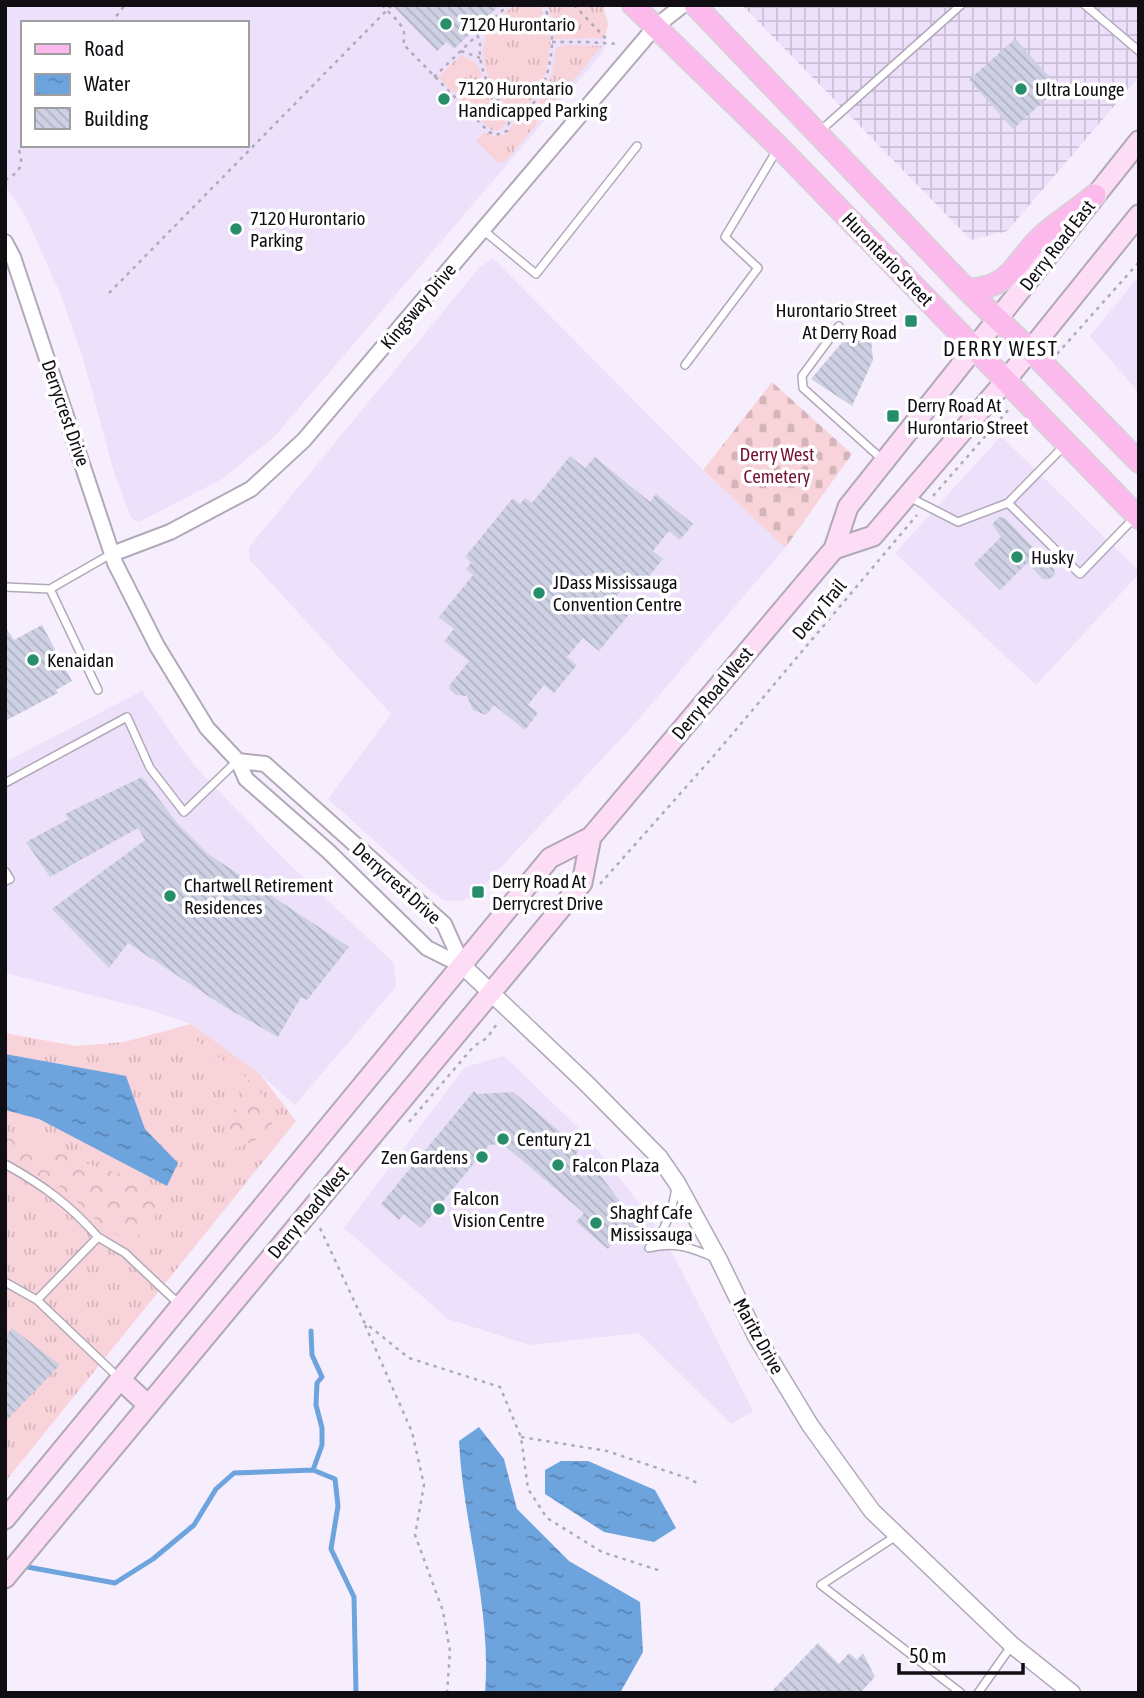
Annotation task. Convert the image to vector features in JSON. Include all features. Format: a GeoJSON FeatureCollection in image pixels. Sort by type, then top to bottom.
{"type":"FeatureCollection","features":[{"type":"Feature","properties":{"kind":"main road","name":"Hurontario Street"},"geometry":{"type":"LineString","coordinates":[[634,5],[779,147],[1138,517]]}},
{"type":"Feature","properties":{"kind":"main road","name":"Hurontario Street"},"geometry":{"type":"LineString","coordinates":[[695,5],[967,290],[1030,350],[1139,462]]}},
{"type":"Feature","properties":{"kind":"main road","name":"Derry Road East"},"geometry":{"type":"LineString","coordinates":[[976,349],[1139,141]]}},
{"type":"Feature","properties":{"kind":"main road"},"geometry":{"type":"LineString","coordinates":[[967,290],[983,289],[1007,278],[1042,236],[1095,195]]}},
{"type":"Feature","properties":{"kind":"main road"},"geometry":{"type":"LineString","coordinates":[[834,549],[873,536],[917,501],[1014,387],[1030,350],[1139,215]]}},
{"type":"Feature","properties":{"kind":"main road","name":"Derry Road West"},"geometry":{"type":"LineString","coordinates":[[5,1519],[550,858],[591,837],[834,549],[848,507],[976,349]]}},
{"type":"Feature","properties":{"kind":"main road","name":"Derry Road West"},"geometry":{"type":"LineString","coordinates":[[5,1577],[582,883],[591,837]]}},
{"type":"Feature","properties":{"kind":"main road"},"geometry":{"type":"LineString","coordinates":[[121,1380],[148,1405]]}},
{"type":"Feature","properties":{"kind":"street","name":"Kingsway Drive"},"geometry":{"type":"LineString","coordinates":[[112,554],[170,532],[251,489],[304,440],[655,27],[683,5]]}},
{"type":"Feature","properties":{"kind":"street","name":"Derrycrest Drive"},"geometry":{"type":"LineString","coordinates":[[5,242],[13,257],[112,554],[158,646],[207,728],[238,761],[246,779],[283,808],[426,948],[463,966]]}},
{"type":"Feature","properties":{"kind":"street","name":"Derrycrest Drive"},"geometry":{"type":"LineString","coordinates":[[238,761],[265,764],[444,924],[463,966]]}},
{"type":"Feature","properties":{"kind":"street","name":"Maritz Drive"},"geometry":{"type":"LineString","coordinates":[[463,966],[659,1157],[677,1183],[719,1260],[756,1336],[810,1425],[872,1511],[1012,1645],[1072,1693]]}},
{"type":"Feature","properties":{"kind":"lane"},"geometry":{"type":"LineString","coordinates":[[817,134],[961,5]]}},
{"type":"Feature","properties":{"kind":"lane"},"geometry":{"type":"LineString","coordinates":[[1085,5],[1139,51]]}},
{"type":"Feature","properties":{"kind":"lane"},"geometry":{"type":"LineString","coordinates":[[483,230],[536,274],[637,146]]}},
{"type":"Feature","properties":{"kind":"lane"},"geometry":{"type":"LineString","coordinates":[[685,365],[758,268],[725,237],[779,147]]}},
{"type":"Feature","properties":{"kind":"lane"},"geometry":{"type":"LineString","coordinates":[[839,326],[802,376],[803,388],[885,461]]}},
{"type":"Feature","properties":{"kind":"lane"},"geometry":{"type":"LineString","coordinates":[[917,501],[958,522],[1008,503],[1067,443]]}},
{"type":"Feature","properties":{"kind":"lane"},"geometry":{"type":"LineString","coordinates":[[1008,503],[1080,573],[1138,517]]}},
{"type":"Feature","properties":{"kind":"lane"},"geometry":{"type":"LineString","coordinates":[[5,587],[50,589],[112,554]]}},
{"type":"Feature","properties":{"kind":"lane"},"geometry":{"type":"LineString","coordinates":[[50,589],[98,690]]}},
{"type":"Feature","properties":{"kind":"lane"},"geometry":{"type":"LineString","coordinates":[[5,783],[128,717],[150,768],[184,812],[238,761]]}},
{"type":"Feature","properties":{"kind":"lane"},"geometry":{"type":"LineString","coordinates":[[5,871],[10,879],[5,881]]}},
{"type":"Feature","properties":{"kind":"lane"},"geometry":{"type":"LineString","coordinates":[[5,1164],[38,1182],[75,1211],[98,1237],[125,1253],[181,1307]]}},
{"type":"Feature","properties":{"kind":"lane"},"geometry":{"type":"LineString","coordinates":[[677,1183],[668,1218],[659,1238],[649,1248],[671,1244],[686,1246],[719,1260]]}},
{"type":"Feature","properties":{"kind":"lane"},"geometry":{"type":"LineString","coordinates":[[37,1300],[98,1237]]}},
{"type":"Feature","properties":{"kind":"lane"},"geometry":{"type":"LineString","coordinates":[[5,1283],[37,1300],[121,1380]]}},
{"type":"Feature","properties":{"kind":"lane"},"geometry":{"type":"LineString","coordinates":[[896,1536],[821,1585],[961,1693]]}},
{"type":"Feature","properties":{"kind":"lane"},"geometry":{"type":"LineString","coordinates":[[978,1693],[1012,1645]]}},
{"type":"Feature","properties":{"kind":"path"},"geometry":{"type":"LineString","coordinates":[[113,21],[125,5]]}},
{"type":"Feature","properties":{"kind":"path"},"geometry":{"type":"LineString","coordinates":[[382,5],[403,27],[403,44],[492,134],[500,135],[509,129],[512,110]]}},
{"type":"Feature","properties":{"kind":"path"},"geometry":{"type":"LineString","coordinates":[[108,293],[393,5]]}},
{"type":"Feature","properties":{"kind":"path"},"geometry":{"type":"LineString","coordinates":[[434,77],[508,5]]}},
{"type":"Feature","properties":{"kind":"path"},"geometry":{"type":"LineString","coordinates":[[477,35],[481,41],[480,58],[497,99],[512,110],[524,109],[530,106],[545,85],[552,42],[551,26],[544,5]]}},
{"type":"Feature","properties":{"kind":"path"},"geometry":{"type":"LineString","coordinates":[[574,5],[609,42]]}},
{"type":"Feature","properties":{"kind":"path"},"geometry":{"type":"LineString","coordinates":[[552,42],[609,42],[638,48]]}},
{"type":"Feature","properties":{"kind":"path"},"geometry":{"type":"LineString","coordinates":[[460,51],[480,58]]}},
{"type":"Feature","properties":{"kind":"path"},"geometry":{"type":"LineString","coordinates":[[5,180],[22,167],[19,150],[23,147]]}},
{"type":"Feature","properties":{"kind":"path"},"geometry":{"type":"LineString","coordinates":[[1046,366],[1139,262]]}},
{"type":"Feature","properties":{"kind":"path","name":"Derry Trail"},"geometry":{"type":"LineString","coordinates":[[593,892],[718,751],[917,501],[1014,387]]}},
{"type":"Feature","properties":{"kind":"path"},"geometry":{"type":"LineString","coordinates":[[311,1208],[412,1432],[424,1485],[415,1535],[443,1611],[450,1651],[447,1693]]}},
{"type":"Feature","properties":{"kind":"path"},"geometry":{"type":"LineString","coordinates":[[363,1322],[409,1358],[500,1387],[521,1437],[528,1489],[547,1518],[602,1552],[661,1571]]}},
{"type":"Feature","properties":{"kind":"path"},"geometry":{"type":"LineString","coordinates":[[521,1437],[607,1451],[690,1479],[700,1485]]}},
{"type":"Feature","properties":{"kind":"shaded area","name":"7120 Hurontario Parking"},"geometry":{"type":"Polygon","coordinates":[[[5,5],[603,5],[608,24],[604,51],[274,437],[222,479],[139,522],[131,518],[114,472],[82,355],[60,293],[27,219],[5,185],[5,5]]]}},
{"type":"Feature","properties":{"kind":"shaded area"},"geometry":{"type":"Polygon","coordinates":[[[742,5],[1139,5],[1139,77],[1007,231],[971,240],[742,5]]]}},
{"type":"Feature","properties":{"kind":"shaded area"},"geometry":{"type":"Polygon","coordinates":[[[493,258],[703,470],[785,548],[631,728],[472,898],[458,901],[443,900],[426,887],[328,799],[391,714],[249,559],[249,547],[479,268],[493,258]]]}},
{"type":"Feature","properties":{"kind":"shaded area"},"geometry":{"type":"Polygon","coordinates":[[[1139,276],[1139,393],[1090,336],[1139,276]]]}},
{"type":"Feature","properties":{"kind":"shaded area"},"geometry":{"type":"Polygon","coordinates":[[[1001,436],[1139,571],[1036,685],[895,553],[1001,436]]]}},
{"type":"Feature","properties":{"kind":"shaded area"},"geometry":{"type":"Polygon","coordinates":[[[142,691],[193,764],[282,857],[394,963],[396,987],[295,1105],[260,1074],[191,1024],[146,1009],[5,973],[5,762],[142,691]]]}},
{"type":"Feature","properties":{"kind":"shaded area"},"geometry":{"type":"Polygon","coordinates":[[[504,1056],[585,1134],[650,1217],[676,1260],[753,1411],[731,1424],[639,1333],[530,1345],[448,1319],[344,1228],[465,1067],[504,1056]]]}},
{"type":"Feature","properties":{"kind":"green space"},"geometry":{"type":"Polygon","coordinates":[[[513,5],[540,5],[550,42],[547,70],[540,90],[528,104],[514,108],[505,104],[497,95],[488,76],[483,55],[484,34],[513,5]]]}},
{"type":"Feature","properties":{"kind":"green space"},"geometry":{"type":"Polygon","coordinates":[[[548,5],[603,5],[608,24],[604,38],[554,39],[555,27],[548,5]]]}},
{"type":"Feature","properties":{"kind":"green space"},"geometry":{"type":"Polygon","coordinates":[[[566,45],[602,46],[504,163],[497,162],[476,141],[485,132],[496,136],[506,134],[512,126],[515,114],[534,106],[550,79],[556,48],[566,45]]]}},
{"type":"Feature","properties":{"kind":"green space"},"geometry":{"type":"Polygon","coordinates":[[[461,55],[476,63],[483,76],[480,78],[482,83],[504,113],[507,122],[501,130],[491,130],[438,77],[461,55]]]}},
{"type":"Feature","properties":{"kind":"green space","name":"Derry West Cemetery"},"geometry":{"type":"Polygon","coordinates":[[[772,382],[852,454],[785,548],[703,470],[772,382]]]}},
{"type":"Feature","properties":{"kind":"green space"},"geometry":{"type":"Polygon","coordinates":[[[191,1024],[260,1074],[296,1121],[5,1482],[5,1033],[76,1046],[124,1042],[191,1024]]]}},
{"type":"Feature","properties":{"kind":"green space"},"geometry":{"type":"Polygon","coordinates":[[[185,1032],[252,1082],[276,1112],[269,1134],[230,1151],[228,1127],[239,1104],[235,1082],[218,1064],[176,1037],[185,1032]]]}},
{"type":"Feature","properties":{"kind":"green space"},"geometry":{"type":"Polygon","coordinates":[[[5,1131],[82,1162],[123,1175],[161,1198],[153,1224],[129,1243],[96,1220],[62,1188],[5,1159],[5,1131]]]}},
{"type":"Feature","properties":{"kind":"water"},"geometry":{"type":"Polygon","coordinates":[[[5,1054],[126,1076],[145,1129],[178,1163],[167,1186],[39,1119],[5,1110],[5,1054]]]}},
{"type":"Feature","properties":{"kind":"water"},"geometry":{"type":"Polygon","coordinates":[[[479,1427],[504,1459],[517,1509],[569,1561],[640,1602],[643,1652],[620,1693],[485,1693],[486,1661],[481,1598],[459,1441],[479,1427]]]}},
{"type":"Feature","properties":{"kind":"water"},"geometry":{"type":"Polygon","coordinates":[[[561,1461],[588,1461],[655,1490],[676,1528],[654,1542],[604,1532],[545,1494],[545,1470],[561,1461]]]}},
{"type":"Feature","properties":{"kind":"building","name":"7120 Hurontario"},"geometry":{"type":"Polygon","coordinates":[[[392,5],[500,5],[454,49],[447,42],[437,51],[392,5]]]}},
{"type":"Feature","properties":{"kind":"building"},"geometry":{"type":"Polygon","coordinates":[[[1015,39],[1059,87],[1013,129],[969,80],[1015,39]]]}},
{"type":"Feature","properties":{"kind":"building"},"geometry":{"type":"Polygon","coordinates":[[[855,327],[871,339],[873,360],[852,406],[811,379],[855,327]]]}},
{"type":"Feature","properties":{"kind":"building","name":"JDass Mississauga Convention Centre"},"geometry":{"type":"Polygon","coordinates":[[[570,456],[585,468],[595,457],[650,502],[656,494],[693,524],[680,540],[669,531],[653,551],[663,559],[640,587],[630,579],[614,599],[631,612],[599,651],[583,638],[567,657],[577,665],[554,693],[544,685],[528,705],[538,713],[525,730],[494,705],[486,715],[473,710],[467,696],[456,695],[450,690],[449,686],[469,661],[444,641],[454,629],[439,617],[473,575],[466,569],[471,563],[465,557],[513,498],[520,504],[525,498],[532,503],[570,456]]]}},
{"type":"Feature","properties":{"kind":"building"},"geometry":{"type":"Polygon","coordinates":[[[999,517],[1005,518],[1054,569],[1055,575],[1043,579],[1027,563],[1000,590],[974,564],[1001,537],[992,524],[999,517]]]}},
{"type":"Feature","properties":{"kind":"building","name":"Kenaidan"},"geometry":{"type":"Polygon","coordinates":[[[42,625],[72,681],[56,690],[58,693],[5,721],[5,626],[14,640],[42,625]]]}},
{"type":"Feature","properties":{"kind":"building","name":"Chartwell Retirement Residences"},"geometry":{"type":"Polygon","coordinates":[[[142,777],[178,824],[208,854],[349,947],[307,1000],[301,997],[278,1037],[225,1007],[128,943],[109,968],[52,909],[145,840],[138,828],[50,877],[26,842],[69,819],[65,814],[142,777]]]}},
{"type":"Feature","properties":{"kind":"building","name":"Falcon Plaza"},"geometry":{"type":"Polygon","coordinates":[[[474,1091],[477,1094],[513,1092],[580,1149],[576,1154],[601,1176],[641,1230],[633,1241],[622,1232],[608,1249],[576,1222],[584,1213],[503,1144],[489,1145],[421,1228],[404,1214],[399,1220],[381,1204],[474,1091]]]}},
{"type":"Feature","properties":{"kind":"building"},"geometry":{"type":"Polygon","coordinates":[[[12,1328],[60,1365],[5,1422],[5,1337],[12,1328]]]}},
{"type":"Feature","properties":{"kind":"building"},"geometry":{"type":"Polygon","coordinates":[[[818,1643],[839,1664],[849,1653],[857,1660],[863,1653],[875,1677],[860,1693],[770,1693],[818,1643]]]}},
{"type":"Feature","properties":{"kind":"waterway"},"geometry":{"type":"LineString","coordinates":[[311,1331],[312,1355],[322,1377],[317,1383],[316,1405],[322,1428],[322,1445],[313,1470]]}},
{"type":"Feature","properties":{"kind":"waterway"},"geometry":{"type":"LineString","coordinates":[[22,1566],[115,1583],[153,1559],[194,1525],[216,1489],[234,1473],[313,1470],[335,1479],[338,1506],[331,1549],[354,1597],[356,1693]]}},
{"type":"Feature","properties":{"kind":"place","name":"7120 Hurontario"},"geometry":{"type":"Point","coordinates":[446,24]}},
{"type":"Feature","properties":{"kind":"place","name":"Ultra Lounge"},"geometry":{"type":"Point","coordinates":[1021,89]}},
{"type":"Feature","properties":{"kind":"place","name":"7120 Hurontario Handicapped Parking"},"geometry":{"type":"Point","coordinates":[444,99]}},
{"type":"Feature","properties":{"kind":"place","name":"7120 Hurontario Parking"},"geometry":{"type":"Point","coordinates":[236,229]}},
{"type":"Feature","properties":{"kind":"place","name":"Hurontario Street At Derry Road"},"geometry":{"type":"Point","coordinates":[911,321]}},
{"type":"Feature","properties":{"kind":"place","name":"Derry Road At Hurontario Street"},"geometry":{"type":"Point","coordinates":[893,416]}},
{"type":"Feature","properties":{"kind":"place","name":"Husky"},"geometry":{"type":"Point","coordinates":[1017,557]}},
{"type":"Feature","properties":{"kind":"place","name":"JDass Mississauga Convention Centre"},"geometry":{"type":"Point","coordinates":[539,593]}},
{"type":"Feature","properties":{"kind":"place","name":"Kenaidan"},"geometry":{"type":"Point","coordinates":[33,660]}},
{"type":"Feature","properties":{"kind":"place","name":"Derry Road At Derrycrest Drive"},"geometry":{"type":"Point","coordinates":[478,892]}},
{"type":"Feature","properties":{"kind":"place","name":"Chartwell Retirement Residences"},"geometry":{"type":"Point","coordinates":[170,896]}},
{"type":"Feature","properties":{"kind":"place","name":"Century 21"},"geometry":{"type":"Point","coordinates":[503,1139]}},
{"type":"Feature","properties":{"kind":"place","name":"Zen Gardens"},"geometry":{"type":"Point","coordinates":[482,1157]}},
{"type":"Feature","properties":{"kind":"place","name":"Falcon Plaza"},"geometry":{"type":"Point","coordinates":[558,1165]}},
{"type":"Feature","properties":{"kind":"place","name":"Falcon Vision Centre"},"geometry":{"type":"Point","coordinates":[439,1209]}},
{"type":"Feature","properties":{"kind":"place","name":"Shaghf Cafe Mississauga"},"geometry":{"type":"Point","coordinates":[596,1223]}},
{"type":"Feature","properties":{"kind":"district","name":"DERRY WEST"},"geometry":{"type":"Point","coordinates":[1001,349]}}]}
